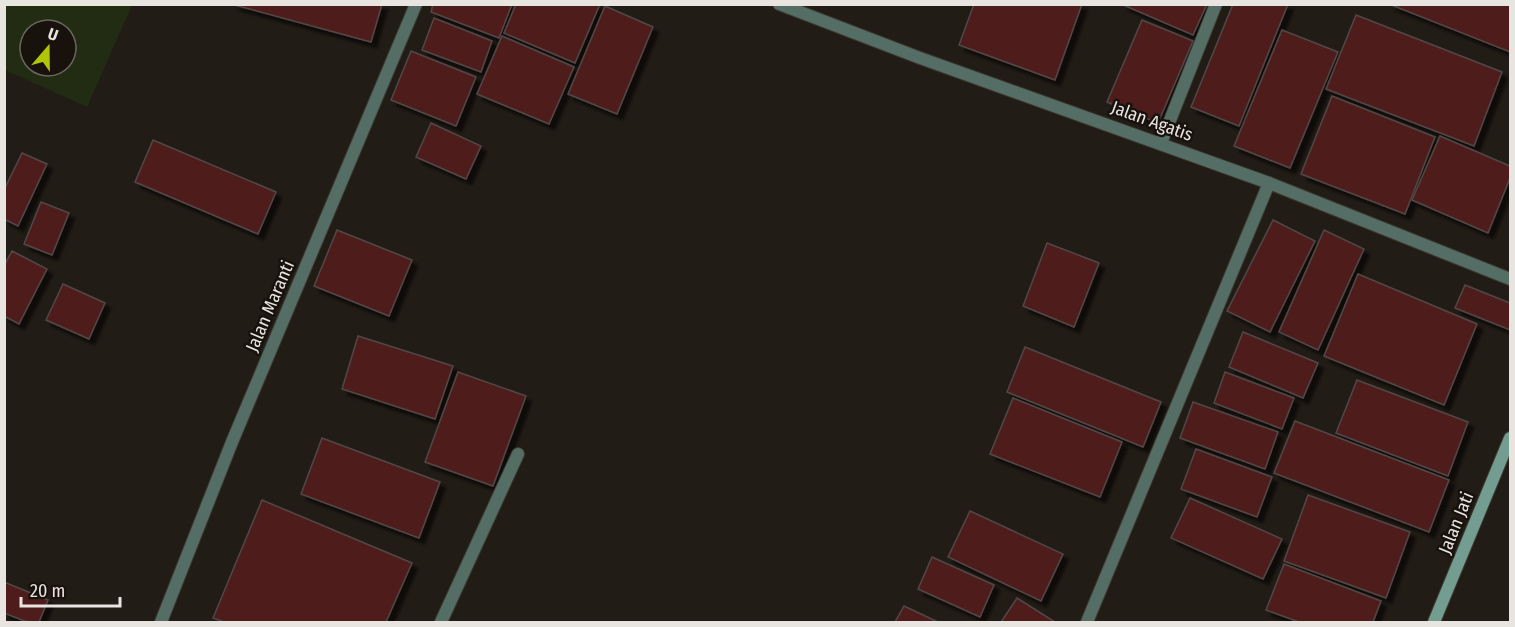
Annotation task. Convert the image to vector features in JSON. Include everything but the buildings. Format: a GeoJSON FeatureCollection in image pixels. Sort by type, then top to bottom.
{"type":"FeatureCollection","features":[{"type":"Feature","properties":{"kind":"street","name":"Jalan Maranti"},"geometry":{"type":"LineString","coordinates":[[161,622],[236,431],[416,4]]}},
{"type":"Feature","properties":{"kind":"street","name":"Jalan Agatis"},"geometry":{"type":"LineString","coordinates":[[779,4],[1269,183],[1510,279]]}},
{"type":"Feature","properties":{"kind":"street"},"geometry":{"type":"LineString","coordinates":[[1161,143],[1216,4]]}},
{"type":"Feature","properties":{"kind":"street"},"geometry":{"type":"LineString","coordinates":[[1087,622],[1269,183]]}},
{"type":"Feature","properties":{"kind":"street","name":"Jalan Jati"},"geometry":{"type":"LineString","coordinates":[[1434,622],[1510,439]]}},
{"type":"Feature","properties":{"kind":"street"},"geometry":{"type":"LineString","coordinates":[[441,622],[518,454]]}},
{"type":"Feature","properties":{"kind":"green space"},"geometry":{"type":"Polygon","coordinates":[[[5,4],[132,5],[87,107],[23,78],[78,78],[78,18],[18,18],[18,76],[5,70],[5,4]]]}}]}
